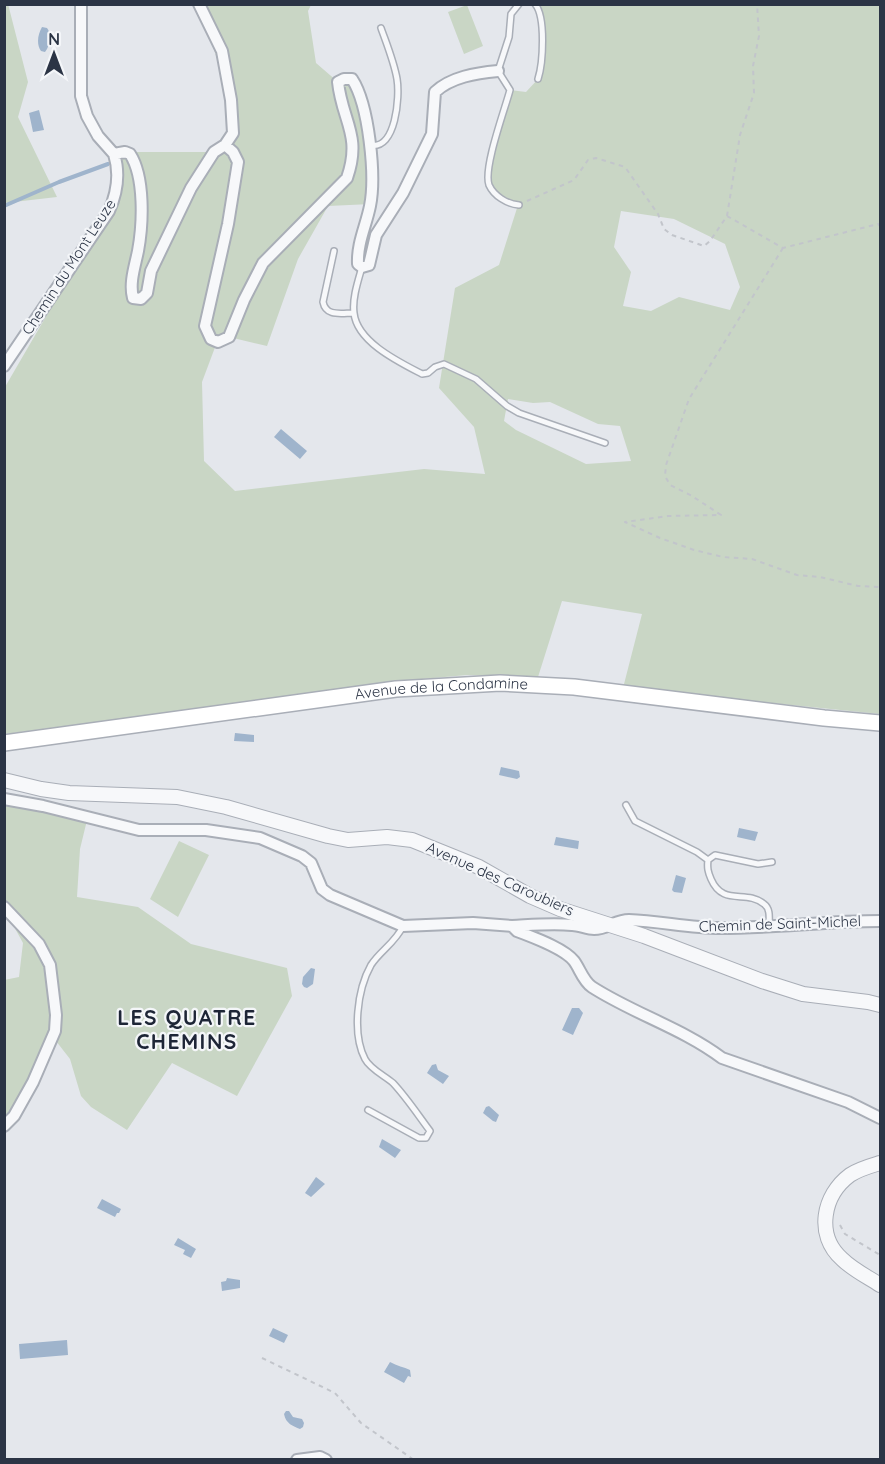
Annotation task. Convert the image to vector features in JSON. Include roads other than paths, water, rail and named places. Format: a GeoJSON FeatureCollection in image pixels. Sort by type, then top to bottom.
{"type":"FeatureCollection","features":[{"type":"Feature","properties":{"kind":"main road","name":"Avenue de la Condamine"},"geometry":{"type":"LineString","coordinates":[[4,743],[396,689],[500,683],[574,687],[880,723]]}},
{"type":"Feature","properties":{"kind":"street"},"geometry":{"type":"LineString","coordinates":[[81,4],[81,96],[87,116],[98,136],[114,154]]}},
{"type":"Feature","properties":{"kind":"street"},"geometry":{"type":"LineString","coordinates":[[199,4],[222,51],[231,100],[233,133],[225,145],[233,152],[238,162],[228,224],[205,326],[211,339],[218,342],[229,337],[244,300],[263,263],[347,178],[353,161],[352,130],[339,94],[338,82],[344,78],[352,79],[358,88],[370,145],[371,204],[357,252],[358,264],[362,267],[369,265],[375,236],[403,193],[432,134],[435,92],[444,83],[480,72],[498,71]]}},
{"type":"Feature","properties":{"kind":"street","name":"Chemin du Mont Leuze"},"geometry":{"type":"LineString","coordinates":[[4,366],[109,211],[116,196],[117,164],[114,154],[125,152],[130,154],[137,164],[141,198],[140,240],[131,289],[133,298],[141,299],[147,293],[151,271],[190,188],[214,152],[225,145]]}},
{"type":"Feature","properties":{"kind":"street","name":"Avenue des Caroubiers"},"geometry":{"type":"LineString","coordinates":[[4,780],[69,793],[177,797],[226,807],[348,840],[387,837],[412,840],[479,867],[530,896],[560,909],[609,924],[762,981],[803,993],[880,1005]]}},
{"type":"Feature","properties":{"kind":"street"},"geometry":{"type":"LineString","coordinates":[[4,799],[43,806],[139,830],[206,830],[260,838],[302,856],[311,863],[322,889],[330,895],[404,926]]}},
{"type":"Feature","properties":{"kind":"street"},"geometry":{"type":"LineString","coordinates":[[4,907],[39,944],[50,966],[56,1015],[55,1031],[33,1082],[14,1116],[4,1126]]}},
{"type":"Feature","properties":{"kind":"street","name":"Chemin de Saint-Michel"},"geometry":{"type":"LineString","coordinates":[[404,926],[473,923],[512,926],[551,923],[593,929],[604,928],[609,924],[626,920],[689,927],[880,921]]}},
{"type":"Feature","properties":{"kind":"street"},"geometry":{"type":"LineString","coordinates":[[512,926],[517,931],[573,959],[590,986],[679,1031],[722,1058],[849,1102],[880,1118]]}},
{"type":"Feature","properties":{"kind":"street"},"geometry":{"type":"LineString","coordinates":[[880,1163],[849,1176],[834,1192],[827,1206],[825,1230],[831,1245],[841,1259],[880,1285]]}},
{"type":"Feature","properties":{"kind":"street"},"geometry":{"type":"LineString","coordinates":[[297,1460],[320,1457],[326,1460]]}},
{"type":"Feature","properties":{"kind":"lane"},"geometry":{"type":"LineString","coordinates":[[519,4],[511,14],[508,37],[498,71],[510,90],[491,155],[489,185],[499,198],[519,205]]}},
{"type":"Feature","properties":{"kind":"lane"},"geometry":{"type":"LineString","coordinates":[[535,4],[540,9],[542,33],[542,67],[538,79]]}},
{"type":"Feature","properties":{"kind":"lane"},"geometry":{"type":"LineString","coordinates":[[370,145],[376,146],[383,143],[392,132],[398,102],[397,80],[381,28]]}},
{"type":"Feature","properties":{"kind":"lane"},"geometry":{"type":"LineString","coordinates":[[334,250],[323,302],[324,309],[329,313],[354,313]]}},
{"type":"Feature","properties":{"kind":"lane"},"geometry":{"type":"LineString","coordinates":[[362,267],[357,285],[354,313],[359,329],[387,356],[422,374],[444,364],[477,379],[507,406],[519,413],[605,443]]}},
{"type":"Feature","properties":{"kind":"lane"},"geometry":{"type":"LineString","coordinates":[[626,805],[635,821],[697,852],[708,860]]}},
{"type":"Feature","properties":{"kind":"lane"},"geometry":{"type":"LineString","coordinates":[[708,860],[716,855],[758,864],[772,862]]}},
{"type":"Feature","properties":{"kind":"lane"},"geometry":{"type":"LineString","coordinates":[[708,860],[707,869],[715,888],[723,895],[754,899],[764,904],[769,910],[769,926]]}},
{"type":"Feature","properties":{"kind":"lane"},"geometry":{"type":"LineString","coordinates":[[368,1110],[420,1138],[426,1138],[430,1131],[392,1083],[365,1061],[357,1034],[356,1018],[369,971],[378,957],[399,936],[404,926]]}},
{"type":"Feature","properties":{"kind":"water"},"geometry":{"type":"Polygon","coordinates":[[[42,27],[47,28],[50,33],[45,52],[41,51],[38,42],[42,27]]]}},
{"type":"Feature","properties":{"kind":"water"},"geometry":{"type":"Polygon","coordinates":[[[39,110],[44,130],[33,132],[29,113],[39,110]]]}},
{"type":"Feature","properties":{"kind":"water"},"geometry":{"type":"Polygon","coordinates":[[[281,429],[307,451],[300,459],[274,437],[281,429]]]}},
{"type":"Feature","properties":{"kind":"water"},"geometry":{"type":"Polygon","coordinates":[[[235,733],[254,735],[254,742],[234,741],[235,733]]]}},
{"type":"Feature","properties":{"kind":"water"},"geometry":{"type":"Polygon","coordinates":[[[501,767],[519,771],[520,777],[517,779],[499,775],[501,767]]]}},
{"type":"Feature","properties":{"kind":"water"},"geometry":{"type":"Polygon","coordinates":[[[739,828],[758,832],[755,841],[737,837],[739,828]]]}},
{"type":"Feature","properties":{"kind":"water"},"geometry":{"type":"Polygon","coordinates":[[[556,837],[579,841],[578,849],[554,845],[556,837]]]}},
{"type":"Feature","properties":{"kind":"water"},"geometry":{"type":"Polygon","coordinates":[[[676,875],[686,878],[682,893],[672,890],[676,875]]]}},
{"type":"Feature","properties":{"kind":"water"},"geometry":{"type":"Polygon","coordinates":[[[311,968],[315,969],[313,984],[307,988],[302,984],[303,977],[311,968]]]}},
{"type":"Feature","properties":{"kind":"water"},"geometry":{"type":"Polygon","coordinates":[[[572,1008],[579,1008],[583,1013],[573,1035],[562,1030],[572,1008]]]}},
{"type":"Feature","properties":{"kind":"water"},"geometry":{"type":"Polygon","coordinates":[[[436,1064],[438,1070],[449,1076],[443,1084],[427,1073],[432,1065],[436,1064]]]}},
{"type":"Feature","properties":{"kind":"water"},"geometry":{"type":"Polygon","coordinates":[[[489,1106],[499,1115],[496,1122],[483,1113],[489,1106]]]}},
{"type":"Feature","properties":{"kind":"water"},"geometry":{"type":"Polygon","coordinates":[[[382,1139],[401,1150],[395,1158],[379,1147],[382,1139]]]}},
{"type":"Feature","properties":{"kind":"water"},"geometry":{"type":"Polygon","coordinates":[[[316,1177],[325,1184],[311,1197],[305,1193],[316,1177]]]}},
{"type":"Feature","properties":{"kind":"water"},"geometry":{"type":"Polygon","coordinates":[[[102,1199],[121,1209],[115,1217],[97,1208],[102,1199]]]}},
{"type":"Feature","properties":{"kind":"water"},"geometry":{"type":"Polygon","coordinates":[[[178,1238],[196,1249],[191,1258],[183,1254],[185,1250],[174,1245],[178,1238]]]}},
{"type":"Feature","properties":{"kind":"water"},"geometry":{"type":"Polygon","coordinates":[[[227,1278],[240,1280],[240,1288],[222,1291],[221,1282],[226,1281],[227,1278]]]}},
{"type":"Feature","properties":{"kind":"water"},"geometry":{"type":"Polygon","coordinates":[[[273,1328],[288,1335],[284,1343],[269,1336],[273,1328]]]}},
{"type":"Feature","properties":{"kind":"water"},"geometry":{"type":"Polygon","coordinates":[[[67,1340],[68,1355],[20,1359],[19,1344],[67,1340]]]}},
{"type":"Feature","properties":{"kind":"water"},"geometry":{"type":"Polygon","coordinates":[[[390,1362],[410,1370],[411,1377],[408,1376],[404,1383],[384,1372],[390,1362]]]}},
{"type":"Feature","properties":{"kind":"water"},"geometry":{"type":"Polygon","coordinates":[[[286,1411],[289,1411],[293,1417],[302,1419],[303,1427],[300,1429],[292,1426],[285,1417],[286,1411]]]}},
{"type":"Feature","properties":{"kind":"waterway"},"geometry":{"type":"LineString","coordinates":[[4,206],[108,164]]}},
{"type":"Feature","properties":{"kind":"district","name":"LES QUATRE CHEMINS"},"geometry":{"type":"Point","coordinates":[187,1030]}}]}
